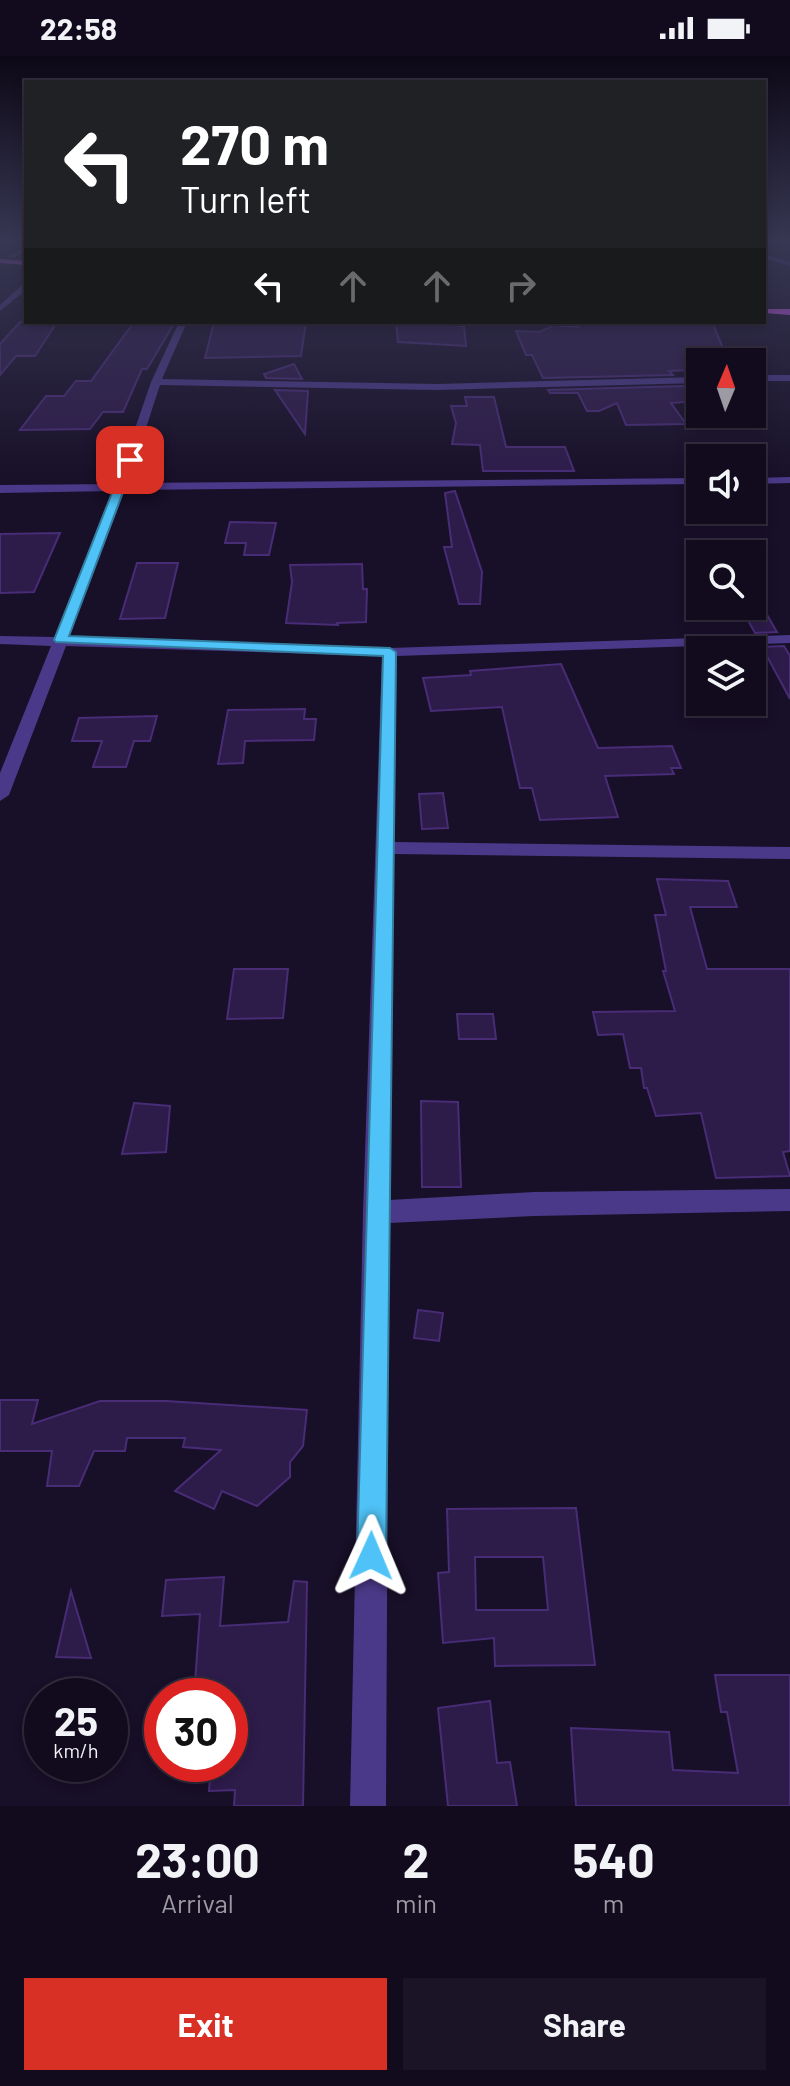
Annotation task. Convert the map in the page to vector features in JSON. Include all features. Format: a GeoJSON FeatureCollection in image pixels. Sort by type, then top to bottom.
{"type":"FeatureCollection","features":[{"type":"Feature","properties":{"kind":"street"},"geometry":{"type":"LineString","coordinates":[[0,795],[121,487],[156,382],[182,324]]}},
{"type":"Feature","properties":{"kind":"street"},"geometry":{"type":"LineString","coordinates":[[766,378],[790,378]]}},
{"type":"Feature","properties":{"kind":"street"},"geometry":{"type":"LineString","coordinates":[[156,382],[437,387],[686,380]]}},
{"type":"Feature","properties":{"kind":"street"},"geometry":{"type":"LineString","coordinates":[[766,481],[790,480]]}},
{"type":"Feature","properties":{"kind":"street"},"geometry":{"type":"LineString","coordinates":[[0,489],[686,481]]}},
{"type":"Feature","properties":{"kind":"street"},"geometry":{"type":"LineString","coordinates":[[0,640],[390,652],[790,639]]}},
{"type":"Feature","properties":{"kind":"street"},"geometry":{"type":"LineString","coordinates":[[368,1806],[376,1212],[390,652]]}},
{"type":"Feature","properties":{"kind":"street"},"geometry":{"type":"LineString","coordinates":[[384,848],[790,853]]}},
{"type":"Feature","properties":{"kind":"street"},"geometry":{"type":"LineString","coordinates":[[376,1212],[534,1204],[790,1200]]}},
{"type":"Feature","properties":{"kind":"building"},"geometry":{"type":"Polygon","coordinates":[[[20,322],[56,324],[35,356],[16,356],[0,375],[0,344],[20,322]]]}},
{"type":"Feature","properties":{"kind":"building"},"geometry":{"type":"Polygon","coordinates":[[[133,324],[174,324],[147,369],[142,369],[123,412],[103,412],[90,429],[20,430],[46,396],[64,396],[76,381],[91,381],[133,324]]]}},
{"type":"Feature","properties":{"kind":"building"},"geometry":{"type":"Polygon","coordinates":[[[214,324],[306,324],[301,356],[205,358],[214,324]]]}},
{"type":"Feature","properties":{"kind":"building"},"geometry":{"type":"Polygon","coordinates":[[[396,324],[464,326],[466,346],[398,342],[396,324]]]}},
{"type":"Feature","properties":{"kind":"building"},"geometry":{"type":"Polygon","coordinates":[[[713,324],[723,348],[686,348],[686,370],[669,371],[673,375],[543,378],[532,355],[526,355],[516,331],[540,332],[554,325],[713,324]]]}},
{"type":"Feature","properties":{"kind":"building"},"geometry":{"type":"Polygon","coordinates":[[[294,364],[302,379],[266,378],[264,374],[294,364]]]}},
{"type":"Feature","properties":{"kind":"building"},"geometry":{"type":"Polygon","coordinates":[[[684,386],[686,402],[671,403],[686,424],[626,425],[617,403],[599,411],[587,411],[578,393],[550,393],[548,390],[684,386]]]}},
{"type":"Feature","properties":{"kind":"building"},"geometry":{"type":"Polygon","coordinates":[[[275,390],[308,391],[305,434],[275,390]]]}},
{"type":"Feature","properties":{"kind":"building"},"geometry":{"type":"Polygon","coordinates":[[[465,397],[494,397],[506,447],[565,447],[574,471],[483,471],[480,445],[452,444],[456,423],[451,406],[467,406],[465,397]]]}},
{"type":"Feature","properties":{"kind":"building"},"geometry":{"type":"Polygon","coordinates":[[[455,491],[482,572],[480,604],[459,604],[444,547],[452,547],[445,493],[455,491]]]}},
{"type":"Feature","properties":{"kind":"building"},"geometry":{"type":"Polygon","coordinates":[[[230,522],[276,523],[269,555],[244,555],[246,543],[225,543],[230,522]]]}},
{"type":"Feature","properties":{"kind":"building"},"geometry":{"type":"Polygon","coordinates":[[[60,533],[34,592],[0,593],[0,534],[60,533]]]}},
{"type":"Feature","properties":{"kind":"building"},"geometry":{"type":"Polygon","coordinates":[[[137,563],[178,563],[165,618],[120,619],[137,563]]]}},
{"type":"Feature","properties":{"kind":"building"},"geometry":{"type":"Polygon","coordinates":[[[362,564],[363,589],[367,589],[366,622],[338,625],[286,623],[292,582],[290,565],[362,564]]]}},
{"type":"Feature","properties":{"kind":"building"},"geometry":{"type":"Polygon","coordinates":[[[766,613],[777,632],[755,633],[748,620],[766,620],[766,613]]]}},
{"type":"Feature","properties":{"kind":"building"},"geometry":{"type":"Polygon","coordinates":[[[784,646],[790,656],[790,699],[766,654],[766,647],[784,646]]]}},
{"type":"Feature","properties":{"kind":"building"},"geometry":{"type":"Polygon","coordinates":[[[561,664],[598,748],[672,746],[681,768],[671,768],[674,774],[605,776],[618,817],[540,820],[532,788],[520,788],[502,707],[431,711],[423,678],[561,664]]]}},
{"type":"Feature","properties":{"kind":"building"},"geometry":{"type":"Polygon","coordinates":[[[305,709],[304,719],[316,719],[314,740],[245,741],[243,763],[218,764],[228,710],[305,709]]]}},
{"type":"Feature","properties":{"kind":"building"},"geometry":{"type":"Polygon","coordinates":[[[157,716],[150,741],[134,741],[126,767],[93,767],[102,741],[72,741],[79,718],[157,716]]]}},
{"type":"Feature","properties":{"kind":"building"},"geometry":{"type":"Polygon","coordinates":[[[443,793],[448,828],[422,829],[419,794],[443,793]]]}},
{"type":"Feature","properties":{"kind":"building"},"geometry":{"type":"Polygon","coordinates":[[[657,879],[728,881],[737,907],[690,907],[707,969],[790,969],[790,1151],[783,1152],[790,1176],[716,1178],[701,1113],[656,1116],[647,1088],[644,1088],[641,1068],[630,1068],[623,1034],[598,1035],[593,1012],[675,1011],[663,971],[666,971],[655,915],[666,915],[657,879]]]}},
{"type":"Feature","properties":{"kind":"building"},"geometry":{"type":"Polygon","coordinates":[[[234,969],[288,969],[283,1018],[227,1019],[234,969]]]}},
{"type":"Feature","properties":{"kind":"building"},"geometry":{"type":"Polygon","coordinates":[[[457,1014],[493,1014],[496,1039],[459,1039],[457,1014]]]}},
{"type":"Feature","properties":{"kind":"building"},"geometry":{"type":"Polygon","coordinates":[[[421,1101],[458,1102],[461,1187],[422,1187],[421,1101]]]}},
{"type":"Feature","properties":{"kind":"building"},"geometry":{"type":"Polygon","coordinates":[[[134,1103],[170,1106],[166,1152],[122,1154],[134,1103]]]}},
{"type":"Feature","properties":{"kind":"building"},"geometry":{"type":"Polygon","coordinates":[[[418,1310],[443,1313],[439,1341],[414,1338],[418,1310]]]}},
{"type":"Feature","properties":{"kind":"building"},"geometry":{"type":"Polygon","coordinates":[[[0,1400],[38,1400],[32,1424],[100,1401],[166,1401],[307,1410],[303,1446],[290,1462],[290,1477],[257,1506],[222,1491],[214,1509],[175,1491],[221,1450],[183,1447],[185,1438],[127,1438],[125,1451],[94,1451],[79,1486],[47,1486],[52,1451],[0,1451],[0,1400]]]}},
{"type":"Feature","properties":{"kind":"building"},"geometry":{"type":"Polygon","coordinates":[[[576,1508],[595,1665],[495,1666],[494,1638],[443,1643],[438,1573],[449,1572],[447,1509],[576,1508]],[[475,1557],[476,1610],[548,1610],[543,1557],[475,1557]]]}},
{"type":"Feature","properties":{"kind":"building"},"geometry":{"type":"Polygon","coordinates":[[[224,1577],[220,1626],[288,1622],[294,1581],[307,1582],[303,1806],[234,1806],[235,1790],[209,1791],[210,1782],[248,1782],[248,1678],[195,1678],[200,1614],[162,1616],[166,1580],[224,1577]]]}},
{"type":"Feature","properties":{"kind":"building"},"geometry":{"type":"Polygon","coordinates":[[[71,1591],[91,1658],[56,1657],[71,1591]]]}},
{"type":"Feature","properties":{"kind":"building"},"geometry":{"type":"Polygon","coordinates":[[[715,1675],[790,1675],[790,1806],[576,1806],[571,1728],[669,1732],[673,1770],[738,1773],[727,1712],[721,1712],[715,1675]]]}},
{"type":"Feature","properties":{"kind":"building"},"geometry":{"type":"Polygon","coordinates":[[[490,1701],[497,1763],[510,1762],[517,1806],[448,1806],[438,1708],[490,1701]]]}},
{"type":"Feature","properties":{"kind":"route"},"geometry":{"type":"LineString","coordinates":[[130,460],[61,640],[390,652],[371,1556]]}}]}
